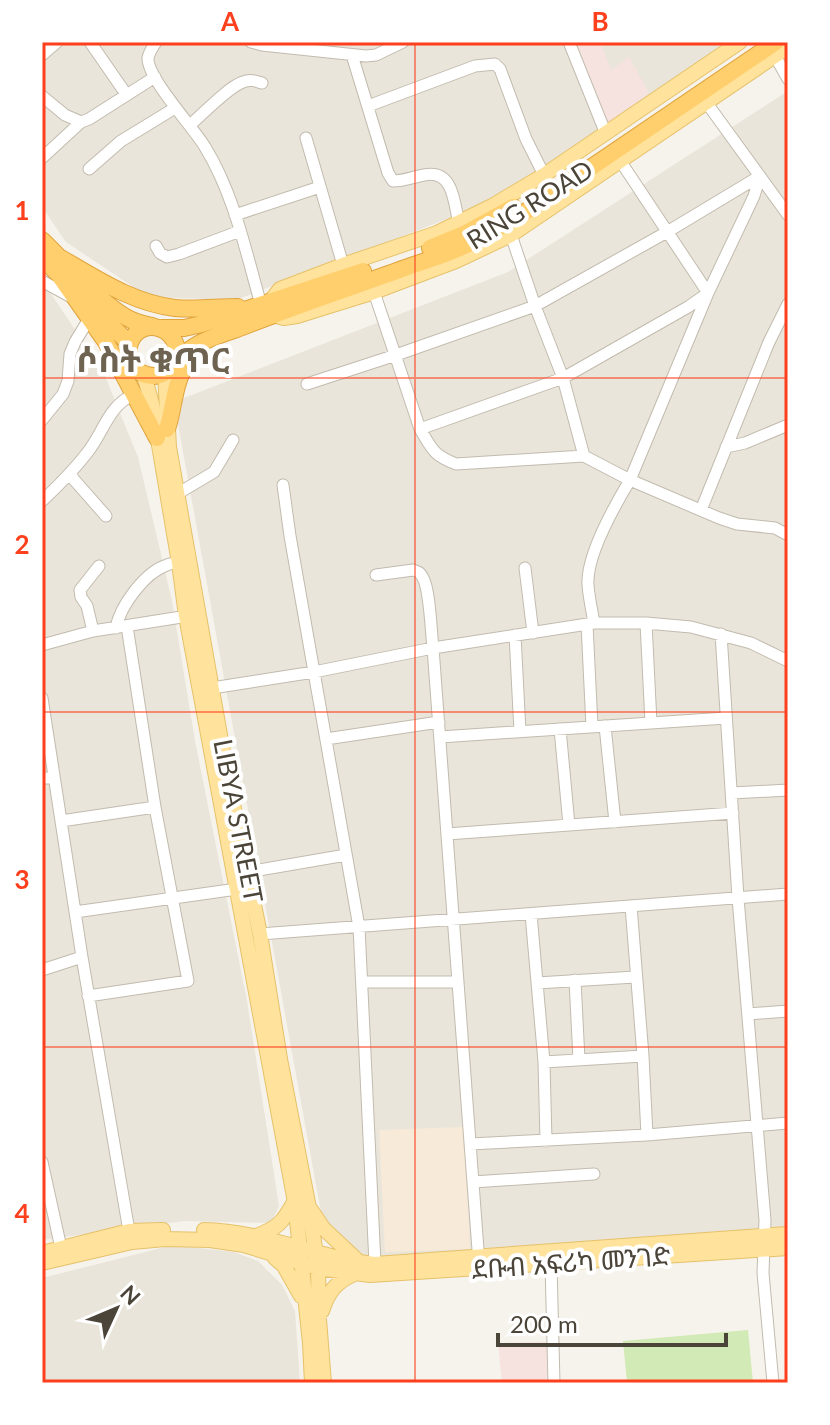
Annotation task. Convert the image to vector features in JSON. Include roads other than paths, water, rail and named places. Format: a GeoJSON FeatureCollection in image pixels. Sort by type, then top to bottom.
{"type":"FeatureCollection","features":[{"type":"Feature","properties":{"kind":"highway","name":"RING ROAD"},"geometry":{"type":"LineString","coordinates":[[170,368],[192,348],[234,329],[265,307],[476,228],[552,183],[758,42]]}},
{"type":"Feature","properties":{"kind":"highway","name":"RING ROAD"},"geometry":{"type":"LineString","coordinates":[[42,240],[101,298],[132,321],[158,328],[193,326],[457,249],[490,234],[776,49]]}},
{"type":"Feature","properties":{"kind":"highway"},"geometry":{"type":"LineString","coordinates":[[59,257],[143,301],[188,309],[265,307]]}},
{"type":"Feature","properties":{"kind":"highway"},"geometry":{"type":"LineString","coordinates":[[42,258],[129,343]]}},
{"type":"Feature","properties":{"kind":"highway"},"geometry":{"type":"LineString","coordinates":[[61,278],[106,342],[134,394],[162,434],[172,416],[175,390],[187,364],[234,329]]}},
{"type":"Feature","properties":{"kind":"highway"},"geometry":{"type":"LineString","coordinates":[[148,327],[158,328],[172,336],[177,356],[170,368],[159,376],[144,375],[132,365],[129,343],[137,333],[148,327]]}},
{"type":"Feature","properties":{"kind":"main road"},"geometry":{"type":"LineString","coordinates":[[740,42],[544,175],[459,224],[280,289],[265,307],[284,318],[297,316],[374,292],[456,261],[511,235],[621,162],[776,49],[788,47]]}},
{"type":"Feature","properties":{"kind":"main road","name":"LIBYA STREET"},"geometry":{"type":"LineString","coordinates":[[170,368],[162,434],[179,563],[212,688],[304,1251]]}},
{"type":"Feature","properties":{"kind":"main road","name":"LIBYA STREET"},"geometry":{"type":"LineString","coordinates":[[144,375],[177,494],[192,615],[245,883],[260,934],[309,1208],[304,1251]]}},
{"type":"Feature","properties":{"kind":"main road"},"geometry":{"type":"LineString","coordinates":[[256,1236],[285,1220],[295,1202]]}},
{"type":"Feature","properties":{"kind":"main road"},"geometry":{"type":"LineString","coordinates":[[309,1208],[357,1268]]}},
{"type":"Feature","properties":{"kind":"main road"},"geometry":{"type":"LineString","coordinates":[[42,1253],[129,1231],[212,1230],[256,1236],[357,1268]]}},
{"type":"Feature","properties":{"kind":"main road","name":"ደቡብ አፍሪካ መንገድ"},"geometry":{"type":"LineString","coordinates":[[357,1268],[375,1264],[551,1264],[764,1243],[788,1234]]}},
{"type":"Feature","properties":{"kind":"main road"},"geometry":{"type":"LineString","coordinates":[[42,1263],[132,1242],[165,1239],[210,1240],[244,1245],[268,1253],[284,1266],[305,1306]]}},
{"type":"Feature","properties":{"kind":"main road","name":"ደቡብ አፍሪካ መንገድ"},"geometry":{"type":"LineString","coordinates":[[357,1268],[392,1275],[479,1263],[764,1243],[788,1248]]}},
{"type":"Feature","properties":{"kind":"main road"},"geometry":{"type":"LineString","coordinates":[[268,1253],[304,1251]]}},
{"type":"Feature","properties":{"kind":"main road"},"geometry":{"type":"LineString","coordinates":[[304,1251],[318,1268],[324,1383]]}},
{"type":"Feature","properties":{"kind":"main road"},"geometry":{"type":"LineString","coordinates":[[304,1251],[312,1383]]}},
{"type":"Feature","properties":{"kind":"main road"},"geometry":{"type":"LineString","coordinates":[[318,1268],[357,1268]]}},
{"type":"Feature","properties":{"kind":"main road"},"geometry":{"type":"LineString","coordinates":[[319,1319],[334,1286],[357,1268]]}},
{"type":"Feature","properties":{"kind":"street"},"geometry":{"type":"LineString","coordinates":[[42,55],[57,42]]}},
{"type":"Feature","properties":{"kind":"street"},"geometry":{"type":"LineString","coordinates":[[90,42],[126,94]]}},
{"type":"Feature","properties":{"kind":"street"},"geometry":{"type":"LineString","coordinates":[[156,42],[148,62],[175,108],[205,147],[222,180],[265,307]]}},
{"type":"Feature","properties":{"kind":"street"},"geometry":{"type":"LineString","coordinates":[[251,42],[309,46],[352,55],[376,55],[389,46],[403,42]]}},
{"type":"Feature","properties":{"kind":"street"},"geometry":{"type":"LineString","coordinates":[[572,44],[606,134]]}},
{"type":"Feature","properties":{"kind":"street"},"geometry":{"type":"LineString","coordinates":[[776,49],[788,79]]}},
{"type":"Feature","properties":{"kind":"street"},"geometry":{"type":"LineString","coordinates":[[352,55],[382,158],[393,181],[427,174],[444,177],[459,224]]}},
{"type":"Feature","properties":{"kind":"street"},"geometry":{"type":"LineString","coordinates":[[368,106],[475,66],[495,64],[500,69],[526,139],[544,175]]}},
{"type":"Feature","properties":{"kind":"street"},"geometry":{"type":"LineString","coordinates":[[42,158],[81,122],[155,77]]}},
{"type":"Feature","properties":{"kind":"street"},"geometry":{"type":"LineString","coordinates":[[190,125],[234,86],[245,80],[262,83]]}},
{"type":"Feature","properties":{"kind":"street"},"geometry":{"type":"LineString","coordinates":[[42,96],[65,115],[81,122]]}},
{"type":"Feature","properties":{"kind":"street"},"geometry":{"type":"LineString","coordinates":[[706,102],[788,215]]}},
{"type":"Feature","properties":{"kind":"street"},"geometry":{"type":"LineString","coordinates":[[89,169],[121,141],[175,108]]}},
{"type":"Feature","properties":{"kind":"street"},"geometry":{"type":"LineString","coordinates":[[306,138],[343,265]]}},
{"type":"Feature","properties":{"kind":"street"},"geometry":{"type":"LineString","coordinates":[[621,162],[708,293]]}},
{"type":"Feature","properties":{"kind":"street"},"geometry":{"type":"LineString","coordinates":[[307,384],[535,306],[760,176]]}},
{"type":"Feature","properties":{"kind":"street"},"geometry":{"type":"LineString","coordinates":[[615,822],[598,726],[588,584],[590,562],[630,480],[760,176]]}},
{"type":"Feature","properties":{"kind":"street"},"geometry":{"type":"LineString","coordinates":[[235,215],[320,187]]}},
{"type":"Feature","properties":{"kind":"street"},"geometry":{"type":"LineString","coordinates":[[156,246],[167,257],[240,231]]}},
{"type":"Feature","properties":{"kind":"street"},"geometry":{"type":"LineString","coordinates":[[511,235],[563,378],[584,456]]}},
{"type":"Feature","properties":{"kind":"street"},"geometry":{"type":"LineString","coordinates":[[42,281],[75,299]]}},
{"type":"Feature","properties":{"kind":"street"},"geometry":{"type":"LineString","coordinates":[[374,292],[420,429],[432,450],[442,459],[456,464],[584,456],[630,480],[737,524],[775,528],[788,535]]}},
{"type":"Feature","properties":{"kind":"street"},"geometry":{"type":"LineString","coordinates":[[420,429],[563,378],[708,293]]}},
{"type":"Feature","properties":{"kind":"street"},"geometry":{"type":"LineString","coordinates":[[701,510],[769,342],[788,304]]}},
{"type":"Feature","properties":{"kind":"street"},"geometry":{"type":"LineString","coordinates":[[42,420],[63,394],[68,381],[70,354],[89,319]]}},
{"type":"Feature","properties":{"kind":"street"},"geometry":{"type":"LineString","coordinates":[[42,501],[90,448],[121,400],[134,394]]}},
{"type":"Feature","properties":{"kind":"street"},"geometry":{"type":"LineString","coordinates":[[726,447],[745,443],[788,425]]}},
{"type":"Feature","properties":{"kind":"street"},"geometry":{"type":"LineString","coordinates":[[177,494],[214,472],[233,440]]}},
{"type":"Feature","properties":{"kind":"street"},"geometry":{"type":"LineString","coordinates":[[69,474],[106,516]]}},
{"type":"Feature","properties":{"kind":"street"},"geometry":{"type":"LineString","coordinates":[[283,485],[359,927],[375,1264]]}},
{"type":"Feature","properties":{"kind":"street"},"geometry":{"type":"LineString","coordinates":[[88,996],[188,981],[119,616],[140,584],[166,565],[179,563]]}},
{"type":"Feature","properties":{"kind":"street"},"geometry":{"type":"LineString","coordinates":[[93,631],[80,590],[99,566]]}},
{"type":"Feature","properties":{"kind":"street"},"geometry":{"type":"LineString","coordinates":[[525,568],[533,633]]}},
{"type":"Feature","properties":{"kind":"street"},"geometry":{"type":"LineString","coordinates":[[376,575],[413,570],[423,578],[433,648],[479,1263]]}},
{"type":"Feature","properties":{"kind":"street"},"geometry":{"type":"LineString","coordinates":[[42,645],[93,631],[192,615]]}},
{"type":"Feature","properties":{"kind":"street"},"geometry":{"type":"LineString","coordinates":[[646,623],[651,723]]}},
{"type":"Feature","properties":{"kind":"street"},"geometry":{"type":"LineString","coordinates":[[212,688],[314,672],[433,648],[591,624],[646,623],[691,627],[751,643],[788,661]]}},
{"type":"Feature","properties":{"kind":"street"},"geometry":{"type":"LineString","coordinates":[[721,634],[738,898],[765,1220],[763,1273],[773,1383]]}},
{"type":"Feature","properties":{"kind":"street"},"geometry":{"type":"LineString","coordinates":[[515,635],[520,732]]}},
{"type":"Feature","properties":{"kind":"street"},"geometry":{"type":"LineString","coordinates":[[42,698],[48,778],[61,821],[129,1231]]}},
{"type":"Feature","properties":{"kind":"street"},"geometry":{"type":"LineString","coordinates":[[440,737],[726,718]]}},
{"type":"Feature","properties":{"kind":"street"},"geometry":{"type":"LineString","coordinates":[[326,739],[439,722]]}},
{"type":"Feature","properties":{"kind":"street"},"geometry":{"type":"LineString","coordinates":[[560,729],[569,825]]}},
{"type":"Feature","properties":{"kind":"street"},"geometry":{"type":"LineString","coordinates":[[732,793],[788,790]]}},
{"type":"Feature","properties":{"kind":"street"},"geometry":{"type":"LineString","coordinates":[[61,821],[155,807]]}},
{"type":"Feature","properties":{"kind":"street"},"geometry":{"type":"LineString","coordinates":[[447,834],[733,813]]}},
{"type":"Feature","properties":{"kind":"street"},"geometry":{"type":"LineString","coordinates":[[75,912],[172,898],[245,883],[346,855]]}},
{"type":"Feature","properties":{"kind":"street"},"geometry":{"type":"LineString","coordinates":[[260,934],[788,894]]}},
{"type":"Feature","properties":{"kind":"street"},"geometry":{"type":"LineString","coordinates":[[631,906],[647,1135]]}},
{"type":"Feature","properties":{"kind":"street"},"geometry":{"type":"LineString","coordinates":[[531,914],[544,1062],[546,1141]]}},
{"type":"Feature","properties":{"kind":"street"},"geometry":{"type":"LineString","coordinates":[[42,970],[82,957]]}},
{"type":"Feature","properties":{"kind":"street"},"geometry":{"type":"LineString","coordinates":[[537,983],[635,977]]}},
{"type":"Feature","properties":{"kind":"street"},"geometry":{"type":"LineString","coordinates":[[575,980],[579,1060]]}},
{"type":"Feature","properties":{"kind":"street"},"geometry":{"type":"LineString","coordinates":[[362,982],[458,982]]}},
{"type":"Feature","properties":{"kind":"street"},"geometry":{"type":"LineString","coordinates":[[748,1014],[788,1011]]}},
{"type":"Feature","properties":{"kind":"street"},"geometry":{"type":"LineString","coordinates":[[544,1062],[643,1056]]}},
{"type":"Feature","properties":{"kind":"street"},"geometry":{"type":"LineString","coordinates":[[470,1144],[647,1135],[788,1123]]}},
{"type":"Feature","properties":{"kind":"street"},"geometry":{"type":"LineString","coordinates":[[42,1162],[61,1248]]}},
{"type":"Feature","properties":{"kind":"street"},"geometry":{"type":"LineString","coordinates":[[473,1182],[594,1174]]}},
{"type":"Feature","properties":{"kind":"street"},"geometry":{"type":"LineString","coordinates":[[551,1264],[554,1383]]}},
{"type":"Feature","properties":{"kind":"district","name":"ሶስት ቁጥር"},"geometry":{"type":"Point","coordinates":[153,360]}}]}
